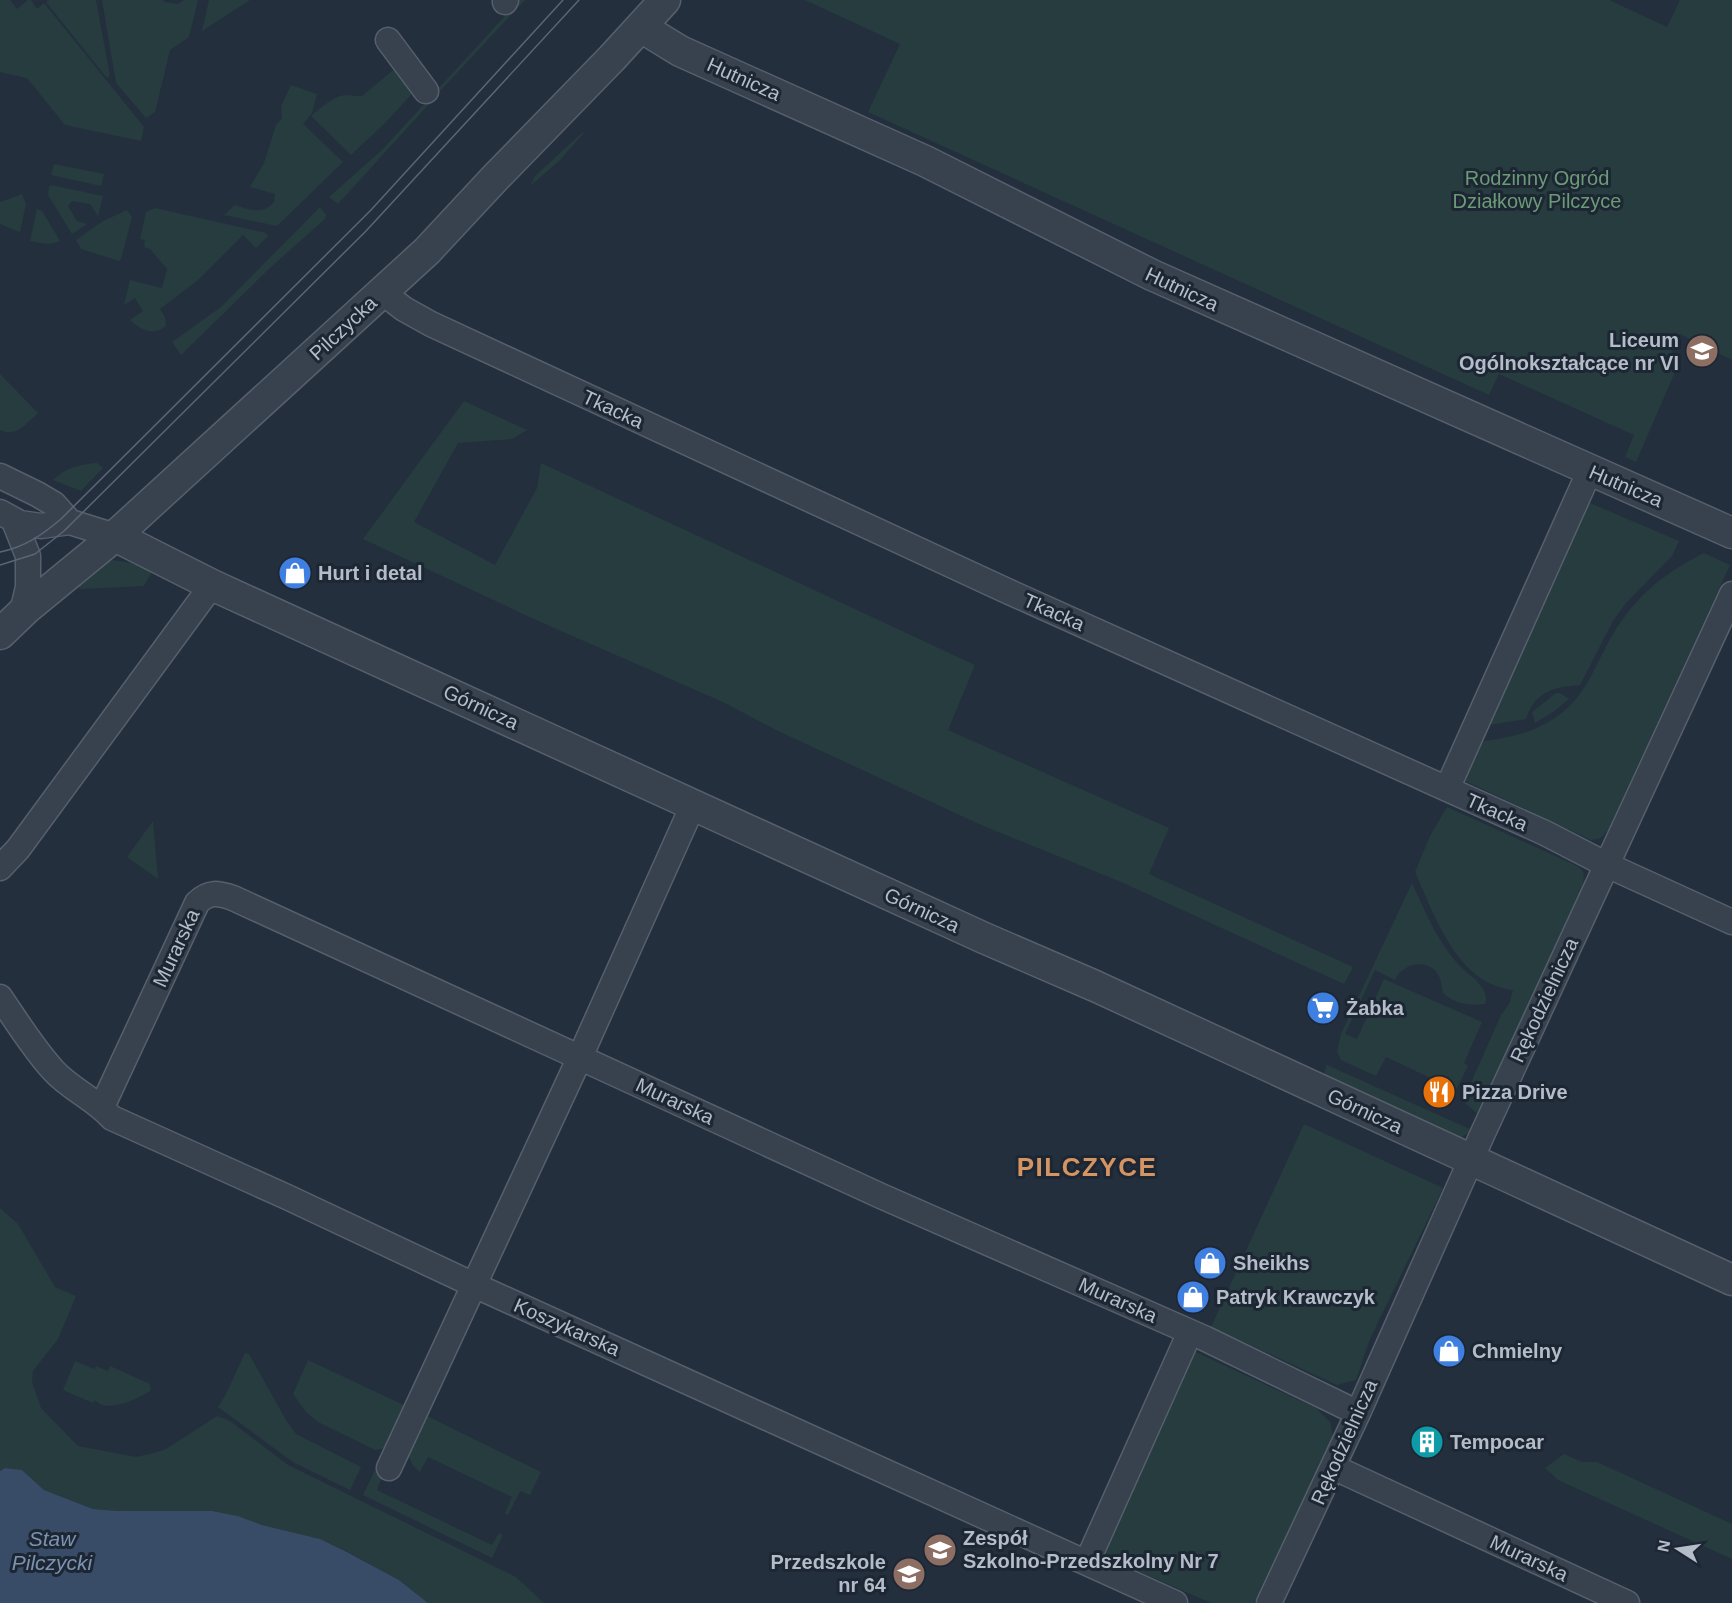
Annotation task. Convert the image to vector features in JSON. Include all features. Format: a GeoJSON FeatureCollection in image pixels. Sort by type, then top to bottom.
{"type":"FeatureCollection","features":[{"type":"Feature","properties":{"kind":"street","name":"Pilczycka"},"geometry":{"type":"LineString","coordinates":[[0,634],[115,536],[427,250],[665,0]]}},
{"type":"Feature","properties":{"kind":"street","name":"Hutnicza"},"geometry":{"type":"LineString","coordinates":[[641,27],[680,51],[925,161],[1152,275],[1732,533]]}},
{"type":"Feature","properties":{"kind":"street"},"geometry":{"type":"LineString","coordinates":[[388,40],[426,91]]}},
{"type":"Feature","properties":{"kind":"street","name":"Tkacka"},"geometry":{"type":"LineString","coordinates":[[382,292],[404,309],[431,324],[602,405],[1545,833],[1607,865],[1732,922]]}},
{"type":"Feature","properties":{"kind":"street"},"geometry":{"type":"LineString","coordinates":[[1447,789],[1590,470]]}},
{"type":"Feature","properties":{"kind":"street"},"geometry":{"type":"LineString","coordinates":[[0,476],[48,500],[70,522]]}},
{"type":"Feature","properties":{"kind":"street"},"geometry":{"type":"LineString","coordinates":[[7,516],[41,526],[70,522],[115,536]]}},
{"type":"Feature","properties":{"kind":"street"},"geometry":{"type":"LineString","coordinates":[[7,516],[28,556],[28,587],[22,613]]}},
{"type":"Feature","properties":{"kind":"street","name":"Górnicza"},"geometry":{"type":"LineString","coordinates":[[115,536],[212,585],[984,938],[1095,986],[1732,1280]]}},
{"type":"Feature","properties":{"kind":"street"},"geometry":{"type":"LineString","coordinates":[[0,868],[18,849],[212,585]]}},
{"type":"Feature","properties":{"kind":"street","name":"Rękodzielnicza"},"geometry":{"type":"LineString","coordinates":[[1269,1603],[1358,1413],[1434,1238],[1732,594]]}},
{"type":"Feature","properties":{"kind":"street"},"geometry":{"type":"LineString","coordinates":[[389,1468],[580,1057],[693,805]]}},
{"type":"Feature","properties":{"kind":"street","name":"Murarska"},"geometry":{"type":"LineString","coordinates":[[102,1107],[193,910],[197,903],[208,894],[217,893],[233,898],[881,1196],[1190,1332],[1358,1413]]}},
{"type":"Feature","properties":{"kind":"street","name":"Koszykarska"},"geometry":{"type":"LineString","coordinates":[[0,998],[53,1070],[65,1082],[102,1107],[112,1118],[1175,1603]]}},
{"type":"Feature","properties":{"kind":"street"},"geometry":{"type":"LineString","coordinates":[[1087,1562],[1190,1332]]}},
{"type":"Feature","properties":{"kind":"street","name":"Murarska"},"geometry":{"type":"LineString","coordinates":[[1333,1467],[1627,1603]]}},
{"type":"Feature","properties":{"kind":"green space"},"geometry":{"type":"Polygon","coordinates":[[[0,0],[10,0],[17,9],[28,0],[31,0],[37,9],[44,3],[144,127],[141,141],[65,125],[27,78],[0,72],[0,0]]]}},
{"type":"Feature","properties":{"kind":"green space"},"geometry":{"type":"Polygon","coordinates":[[[49,0],[96,0],[110,76],[107,78],[46,2],[49,0]]]}},
{"type":"Feature","properties":{"kind":"green space"},"geometry":{"type":"Polygon","coordinates":[[[102,0],[162,0],[178,4],[184,0],[198,0],[189,37],[170,50],[155,112],[146,118],[116,83],[102,0]]]}},
{"type":"Feature","properties":{"kind":"green space"},"geometry":{"type":"Polygon","coordinates":[[[209,0],[250,0],[202,31],[209,0]]]}},
{"type":"Feature","properties":{"kind":"green space"},"geometry":{"type":"Polygon","coordinates":[[[516,0],[525,0],[441,90],[438,89],[506,15],[516,0]]]}},
{"type":"Feature","properties":{"kind":"green space","name":"Rodzinny Ogród Działkowy Pilczyce"},"geometry":{"type":"Polygon","coordinates":[[[805,0],[1609,0],[1667,27],[1680,0],[1732,0],[1732,360],[1680,334],[1665,367],[1675,372],[1636,462],[1625,457],[1634,435],[1499,374],[1489,395],[868,112],[900,44],[805,0]]]}},
{"type":"Feature","properties":{"kind":"green space"},"geometry":{"type":"Polygon","coordinates":[[[398,66],[412,92],[411,95],[351,155],[311,116],[337,97],[362,96],[398,66]]]}},
{"type":"Feature","properties":{"kind":"green space"},"geometry":{"type":"Polygon","coordinates":[[[291,85],[317,94],[312,113],[303,124],[343,162],[277,226],[224,215],[235,205],[251,210],[261,210],[274,202],[275,194],[250,187],[264,163],[276,125],[282,118],[281,106],[291,85]]]}},
{"type":"Feature","properties":{"kind":"green space"},"geometry":{"type":"Polygon","coordinates":[[[426,102],[429,104],[338,204],[329,197],[382,150],[426,102]]]}},
{"type":"Feature","properties":{"kind":"green space"},"geometry":{"type":"Polygon","coordinates":[[[583,132],[559,161],[530,186],[535,176],[583,132]]]}},
{"type":"Feature","properties":{"kind":"green space"},"geometry":{"type":"Polygon","coordinates":[[[54,164],[104,174],[101,186],[51,175],[54,164]]]}},
{"type":"Feature","properties":{"kind":"green space"},"geometry":{"type":"Polygon","coordinates":[[[51,185],[103,196],[98,216],[90,204],[72,201],[68,206],[77,221],[87,224],[72,234],[48,195],[51,185]]]}},
{"type":"Feature","properties":{"kind":"green space"},"geometry":{"type":"Polygon","coordinates":[[[22,194],[26,204],[20,232],[0,224],[0,202],[22,194]]]}},
{"type":"Feature","properties":{"kind":"green space"},"geometry":{"type":"Polygon","coordinates":[[[320,207],[326,215],[325,219],[272,266],[181,355],[172,342],[221,307],[320,207]]]}},
{"type":"Feature","properties":{"kind":"green space"},"geometry":{"type":"Polygon","coordinates":[[[155,208],[266,233],[268,236],[256,248],[243,235],[197,281],[160,309],[165,317],[166,326],[152,331],[138,327],[130,320],[143,311],[135,298],[124,305],[130,280],[162,288],[167,269],[150,249],[144,247],[145,240],[140,239],[146,212],[155,208]]]}},
{"type":"Feature","properties":{"kind":"green space"},"geometry":{"type":"Polygon","coordinates":[[[37,209],[42,211],[60,241],[57,243],[30,241],[37,209]]]}},
{"type":"Feature","properties":{"kind":"green space"},"geometry":{"type":"Polygon","coordinates":[[[127,210],[132,217],[119,261],[81,249],[76,240],[103,221],[127,210]]]}},
{"type":"Feature","properties":{"kind":"green space"},"geometry":{"type":"Polygon","coordinates":[[[0,374],[38,413],[16,431],[0,430],[0,374]]]}},
{"type":"Feature","properties":{"kind":"green space"},"geometry":{"type":"Polygon","coordinates":[[[464,401],[527,430],[512,439],[458,443],[414,522],[495,565],[537,488],[541,463],[975,665],[948,730],[1169,828],[1149,874],[1353,967],[1344,984],[1121,882],[979,824],[776,730],[723,702],[536,620],[363,539],[464,401]]]}},
{"type":"Feature","properties":{"kind":"green space"},"geometry":{"type":"Polygon","coordinates":[[[97,463],[103,468],[81,491],[53,480],[73,467],[97,463]]]}},
{"type":"Feature","properties":{"kind":"green space"},"geometry":{"type":"Polygon","coordinates":[[[1583,500],[1679,541],[1672,556],[1625,604],[1613,621],[1580,685],[1554,689],[1540,696],[1526,719],[1483,726],[1583,500]]]}},
{"type":"Feature","properties":{"kind":"green space"},"geometry":{"type":"Polygon","coordinates":[[[1704,553],[1730,565],[1608,830],[1601,838],[1591,840],[1461,779],[1479,742],[1530,731],[1555,718],[1569,706],[1589,680],[1613,635],[1631,608],[1659,581],[1704,553]]]}},
{"type":"Feature","properties":{"kind":"green space"},"geometry":{"type":"Polygon","coordinates":[[[112,560],[153,570],[144,586],[81,589],[78,587],[107,562],[112,560]]]}},
{"type":"Feature","properties":{"kind":"green space"},"geometry":{"type":"Polygon","coordinates":[[[1556,693],[1569,699],[1535,723],[1532,712],[1556,693]]]}},
{"type":"Feature","properties":{"kind":"green space"},"geometry":{"type":"Polygon","coordinates":[[[1447,807],[1571,863],[1584,873],[1583,885],[1480,1116],[1465,1103],[1465,1096],[1501,1015],[1509,1004],[1513,990],[1494,985],[1477,975],[1463,962],[1440,927],[1415,872],[1430,836],[1447,807]]]}},
{"type":"Feature","properties":{"kind":"green space"},"geometry":{"type":"Polygon","coordinates":[[[153,821],[158,879],[127,857],[153,821]]]}},
{"type":"Feature","properties":{"kind":"green space"},"geometry":{"type":"Polygon","coordinates":[[[1412,883],[1444,946],[1458,964],[1482,987],[1485,992],[1485,1004],[1473,1005],[1452,1000],[1443,993],[1438,974],[1421,964],[1409,966],[1395,980],[1375,970],[1345,1034],[1357,1039],[1384,979],[1482,1022],[1464,1063],[1468,1066],[1456,1090],[1386,1057],[1376,1076],[1341,1060],[1337,1052],[1341,1034],[1412,883]]]}},
{"type":"Feature","properties":{"kind":"green space"},"geometry":{"type":"Polygon","coordinates":[[[1326,1065],[1472,1130],[1459,1138],[1437,1133],[1437,1127],[1358,1091],[1353,1095],[1323,1082],[1326,1065]]]}},
{"type":"Feature","properties":{"kind":"green space"},"geometry":{"type":"Polygon","coordinates":[[[1304,1124],[1443,1188],[1370,1339],[1356,1380],[1337,1385],[1211,1327],[1304,1124]]]}},
{"type":"Feature","properties":{"kind":"green space"},"geometry":{"type":"Polygon","coordinates":[[[0,1208],[18,1224],[55,1287],[76,1296],[58,1339],[33,1371],[32,1382],[41,1408],[78,1446],[136,1457],[166,1449],[217,1416],[230,1421],[288,1465],[516,1577],[544,1603],[428,1603],[399,1580],[320,1539],[212,1511],[93,1509],[44,1490],[22,1470],[5,1468],[0,1471],[0,1208]]]}},
{"type":"Feature","properties":{"kind":"green space"},"geometry":{"type":"Polygon","coordinates":[[[1189,1349],[1316,1408],[1330,1422],[1333,1437],[1254,1603],[1211,1603],[1101,1555],[1189,1349]]]}},
{"type":"Feature","properties":{"kind":"green space"},"geometry":{"type":"Polygon","coordinates":[[[245,1353],[249,1354],[296,1434],[361,1467],[350,1490],[293,1462],[218,1407],[245,1353]]]}},
{"type":"Feature","properties":{"kind":"green space"},"geometry":{"type":"Polygon","coordinates":[[[308,1360],[410,1408],[387,1448],[375,1450],[318,1422],[306,1412],[293,1394],[308,1360]]]}},
{"type":"Feature","properties":{"kind":"green space"},"geometry":{"type":"Polygon","coordinates":[[[75,1361],[94,1369],[96,1366],[108,1371],[110,1366],[150,1384],[151,1390],[123,1404],[107,1406],[95,1400],[93,1403],[63,1390],[75,1361]]]}},
{"type":"Feature","properties":{"kind":"green space"},"geometry":{"type":"Polygon","coordinates":[[[425,1415],[541,1472],[530,1495],[520,1491],[508,1515],[505,1513],[512,1497],[428,1457],[420,1472],[413,1466],[408,1455],[425,1415]]]}},
{"type":"Feature","properties":{"kind":"green space"},"geometry":{"type":"Polygon","coordinates":[[[1564,1454],[1582,1462],[1597,1462],[1732,1524],[1732,1559],[1558,1480],[1545,1468],[1564,1454]]]}},
{"type":"Feature","properties":{"kind":"green space"},"geometry":{"type":"Polygon","coordinates":[[[375,1470],[383,1474],[377,1490],[492,1545],[499,1533],[503,1535],[492,1558],[363,1495],[375,1470]]]}},
{"type":"Feature","properties":{"kind":"water","name":"Staw Pilczycki"},"geometry":{"type":"Polygon","coordinates":[[[5,1468],[22,1470],[44,1490],[93,1509],[212,1511],[320,1539],[399,1580],[428,1603],[0,1603],[0,1471],[5,1468]]]}},
{"type":"Feature","properties":{"kind":"tram line"},"geometry":{"type":"LineString","coordinates":[[0,552],[33,540],[61,519],[371,210],[563,0]]}},
{"type":"Feature","properties":{"kind":"tram line"},"geometry":{"type":"LineString","coordinates":[[0,565],[35,554],[64,531],[366,231],[579,0]]}},
{"type":"Feature","properties":{"kind":"place","name":"Liceum Ogólnokształcące nr VI"},"geometry":{"type":"Point","coordinates":[1702,351]}},
{"type":"Feature","properties":{"kind":"place","name":"Hurt i detal"},"geometry":{"type":"Point","coordinates":[295,573]}},
{"type":"Feature","properties":{"kind":"place","name":"Żabka"},"geometry":{"type":"Point","coordinates":[1323,1008]}},
{"type":"Feature","properties":{"kind":"place","name":"Pizza Drive"},"geometry":{"type":"Point","coordinates":[1439,1092]}},
{"type":"Feature","properties":{"kind":"place","name":"Sheikhs"},"geometry":{"type":"Point","coordinates":[1210,1263]}},
{"type":"Feature","properties":{"kind":"place","name":"Patryk Krawczyk"},"geometry":{"type":"Point","coordinates":[1193,1297]}},
{"type":"Feature","properties":{"kind":"place","name":"Chmielny"},"geometry":{"type":"Point","coordinates":[1449,1351]}},
{"type":"Feature","properties":{"kind":"place","name":"Tempocar"},"geometry":{"type":"Point","coordinates":[1427,1442]}},
{"type":"Feature","properties":{"kind":"place","name":"Zespół Szkolno-Przedszkolny Nr 7"},"geometry":{"type":"Point","coordinates":[940,1550]}},
{"type":"Feature","properties":{"kind":"place","name":"Przedszkole nr 64"},"geometry":{"type":"Point","coordinates":[909,1574]}},
{"type":"Feature","properties":{"kind":"district","name":"PILCZYCE"},"geometry":{"type":"Point","coordinates":[1087,1167]}}]}
